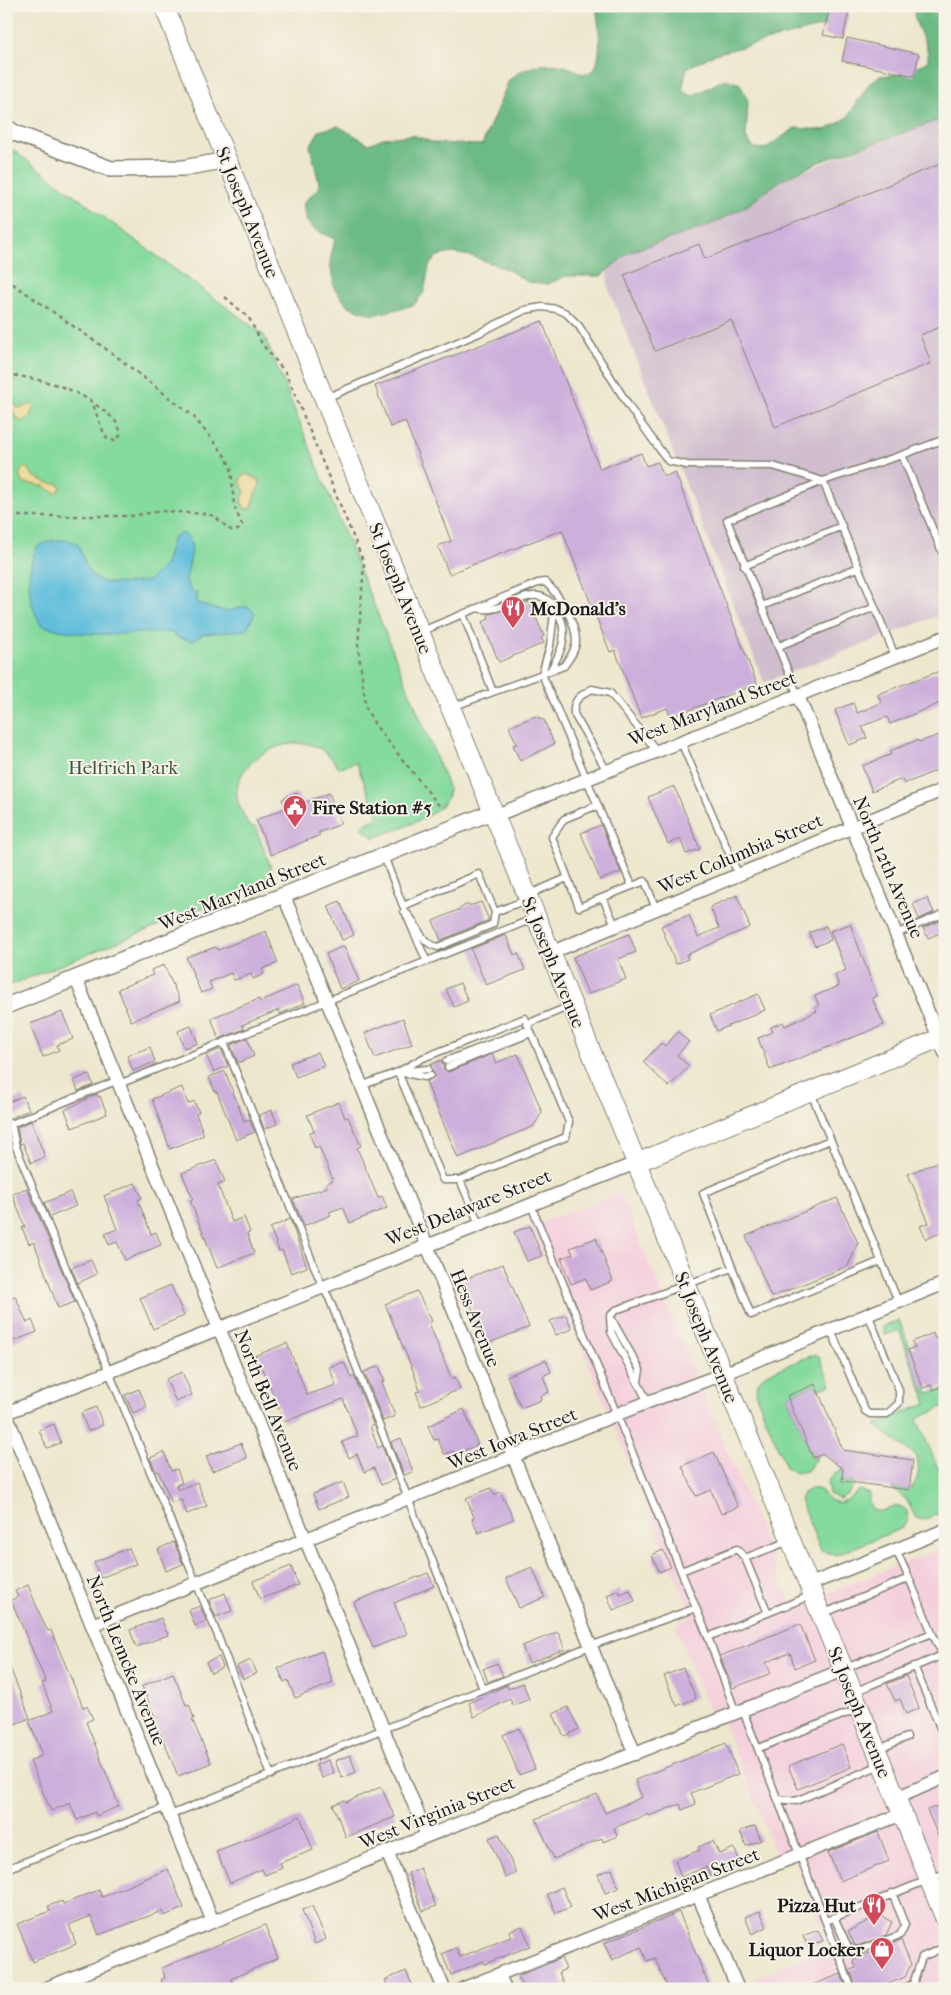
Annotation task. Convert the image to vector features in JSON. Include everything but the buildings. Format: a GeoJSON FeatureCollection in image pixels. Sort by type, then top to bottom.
{"type":"FeatureCollection","features":[{"type":"Feature","properties":{"kind":"main road","name":"St Joseph Avenue"},"geometry":{"type":"LineString","coordinates":[[164,6],[855,1700],[899,1806],[937,1876],[943,1909]]}},
{"type":"Feature","properties":{"kind":"main road","name":"West Delaware Street"},"geometry":{"type":"LineString","coordinates":[[636,1163],[810,1092],[943,1043]]}},
{"type":"Feature","properties":{"kind":"street"},"geometry":{"type":"LineString","coordinates":[[6,127],[14,133],[111,168],[183,168],[227,160]]}},
{"type":"Feature","properties":{"kind":"street","name":"West Maryland Street"},"geometry":{"type":"LineString","coordinates":[[6,1006],[945,637]]}},
{"type":"Feature","properties":{"kind":"street","name":"North 12th Avenue"},"geometry":{"type":"LineString","coordinates":[[798,696],[851,827],[943,1043]]}},
{"type":"Feature","properties":{"kind":"street","name":"West Columbia Street"},"geometry":{"type":"LineString","coordinates":[[550,953],[945,789]]}},
{"type":"Feature","properties":{"kind":"street","name":"Hess Avenue"},"geometry":{"type":"LineString","coordinates":[[284,896],[634,1754]]}},
{"type":"Feature","properties":{"kind":"street","name":"North Bell Avenue"},"geometry":{"type":"LineString","coordinates":[[76,979],[427,1836]]}},
{"type":"Feature","properties":{"kind":"street","name":"West Delaware Street"},"geometry":{"type":"LineString","coordinates":[[6,1414],[636,1163]]}},
{"type":"Feature","properties":{"kind":"street","name":"West Iowa Street"},"geometry":{"type":"LineString","coordinates":[[92,1625],[409,1500],[945,1283]]}},
{"type":"Feature","properties":{"kind":"street","name":"North Lemcke Avenue"},"geometry":{"type":"LineString","coordinates":[[6,1414],[169,1811],[212,1922]]}},
{"type":"Feature","properties":{"kind":"street"},"geometry":{"type":"LineString","coordinates":[[810,1590],[896,1550],[945,1530]]}},
{"type":"Feature","properties":{"kind":"street","name":"West Virginia Street"},"geometry":{"type":"LineString","coordinates":[[44,1989],[843,1670]]}},
{"type":"Feature","properties":{"kind":"street","name":"West Michigan Street"},"geometry":{"type":"LineString","coordinates":[[462,1989],[800,1856],[899,1806],[945,1777]]}},
{"type":"Feature","properties":{"kind":"street"},"geometry":{"type":"LineString","coordinates":[[387,1852],[444,1989]]}},
{"type":"Feature","properties":{"kind":"street"},"geometry":{"type":"LineString","coordinates":[[698,1895],[738,1989]]}},
{"type":"Feature","properties":{"kind":"street"},"geometry":{"type":"LineString","coordinates":[[499,1974],[505,1989]]}},
{"type":"Feature","properties":{"kind":"lane"},"geometry":{"type":"LineString","coordinates":[[324,398],[479,333],[525,310],[542,307],[557,309],[566,313],[576,322],[630,408],[668,461],[687,465],[773,466],[823,481]]}},
{"type":"Feature","properties":{"kind":"lane"},"geometry":{"type":"LineString","coordinates":[[798,696],[726,520],[823,481],[945,439]]}},
{"type":"Feature","properties":{"kind":"lane"},"geometry":{"type":"LineString","coordinates":[[902,455],[945,559]]}},
{"type":"Feature","properties":{"kind":"lane"},"geometry":{"type":"LineString","coordinates":[[823,481],[895,656]]}},
{"type":"Feature","properties":{"kind":"lane"},"geometry":{"type":"LineString","coordinates":[[744,566],[842,526]]}},
{"type":"Feature","properties":{"kind":"lane"},"geometry":{"type":"LineString","coordinates":[[762,606],[859,567]]}},
{"type":"Feature","properties":{"kind":"lane"},"geometry":{"type":"LineString","coordinates":[[419,633],[538,583],[545,582],[556,592],[570,619],[576,641],[572,655],[564,666],[450,708]]}},
{"type":"Feature","properties":{"kind":"lane"},"geometry":{"type":"LineString","coordinates":[[477,608],[492,610],[536,595],[543,596],[555,605],[563,624],[564,638],[559,656],[550,671]]}},
{"type":"Feature","properties":{"kind":"lane"},"geometry":{"type":"LineString","coordinates":[[555,605],[550,646],[542,674],[632,886]]}},
{"type":"Feature","properties":{"kind":"lane"},"geometry":{"type":"LineString","coordinates":[[778,646],[875,607]]}},
{"type":"Feature","properties":{"kind":"lane"},"geometry":{"type":"LineString","coordinates":[[463,614],[493,692]]}},
{"type":"Feature","properties":{"kind":"lane"},"geometry":{"type":"LineString","coordinates":[[607,771],[574,714],[573,706],[579,696],[592,689],[610,693],[657,751]]}},
{"type":"Feature","properties":{"kind":"lane"},"geometry":{"type":"LineString","coordinates":[[681,742],[739,876]]}},
{"type":"Feature","properties":{"kind":"lane"},"geometry":{"type":"LineString","coordinates":[[598,805],[564,819],[552,837],[578,907],[645,881],[656,909]]}},
{"type":"Feature","properties":{"kind":"lane"},"geometry":{"type":"LineString","coordinates":[[384,856],[403,909],[427,962]]}},
{"type":"Feature","properties":{"kind":"lane"},"geometry":{"type":"LineString","coordinates":[[479,874],[495,912],[493,924],[438,947],[430,946],[425,941],[413,917],[403,909],[479,874]]}},
{"type":"Feature","properties":{"kind":"lane"},"geometry":{"type":"LineString","coordinates":[[495,912],[567,878]]}},
{"type":"Feature","properties":{"kind":"lane"},"geometry":{"type":"LineString","coordinates":[[603,898],[615,925]]}},
{"type":"Feature","properties":{"kind":"lane"},"geometry":{"type":"LineString","coordinates":[[896,934],[945,913]]}},
{"type":"Feature","properties":{"kind":"lane"},"geometry":{"type":"LineString","coordinates":[[271,1775],[110,1372],[16,1147],[9,1124],[327,1003],[536,917]]}},
{"type":"Feature","properties":{"kind":"lane"},"geometry":{"type":"LineString","coordinates":[[447,1064],[571,1005]]}},
{"type":"Feature","properties":{"kind":"lane"},"geometry":{"type":"LineString","coordinates":[[361,1086],[398,1072],[422,1058],[528,1026]]}},
{"type":"Feature","properties":{"kind":"lane"},"geometry":{"type":"LineString","coordinates":[[398,1072],[443,1180],[460,1180],[566,1137],[569,1122],[528,1026]]}},
{"type":"Feature","properties":{"kind":"lane"},"geometry":{"type":"LineString","coordinates":[[224,1042],[323,1288],[329,1298],[483,1689]]}},
{"type":"Feature","properties":{"kind":"lane"},"geometry":{"type":"LineString","coordinates":[[398,1072],[425,1077],[429,1072]]}},
{"type":"Feature","properties":{"kind":"lane"},"geometry":{"type":"LineString","coordinates":[[810,1092],[898,1302]]}},
{"type":"Feature","properties":{"kind":"lane"},"geometry":{"type":"LineString","coordinates":[[830,1140],[703,1193],[751,1315],[881,1260]]}},
{"type":"Feature","properties":{"kind":"lane"},"geometry":{"type":"LineString","coordinates":[[460,1180],[480,1226]]}},
{"type":"Feature","properties":{"kind":"lane"},"geometry":{"type":"LineString","coordinates":[[531,1205],[708,1637],[740,1712],[759,1748],[852,1989]]}},
{"type":"Feature","properties":{"kind":"lane"},"geometry":{"type":"LineString","coordinates":[[648,1402],[611,1332],[610,1316],[616,1310],[732,1268]]}},
{"type":"Feature","properties":{"kind":"lane"},"geometry":{"type":"LineString","coordinates":[[831,1330],[865,1411],[877,1415],[887,1414],[894,1410],[899,1403],[899,1390],[868,1314]]}},
{"type":"Feature","properties":{"kind":"lane"},"geometry":{"type":"LineString","coordinates":[[744,1558],[790,1541]]}},
{"type":"Feature","properties":{"kind":"lane"},"geometry":{"type":"LineString","coordinates":[[681,1571],[737,1549],[744,1558],[768,1613]]}},
{"type":"Feature","properties":{"kind":"lane"},"geometry":{"type":"LineString","coordinates":[[759,1748],[855,1700],[914,1666],[944,1654],[932,1633],[896,1550]]}},
{"type":"Feature","properties":{"kind":"lane"},"geometry":{"type":"LineString","coordinates":[[820,1614],[909,1578]]}},
{"type":"Feature","properties":{"kind":"lane"},"geometry":{"type":"LineString","coordinates":[[708,1637],[768,1613],[810,1590]]}},
{"type":"Feature","properties":{"kind":"lane"},"geometry":{"type":"LineString","coordinates":[[6,1869],[271,1775],[590,1646],[696,1608]]}},
{"type":"Feature","properties":{"kind":"lane"},"geometry":{"type":"LineString","coordinates":[[843,1670],[932,1633]]}},
{"type":"Feature","properties":{"kind":"lane"},"geometry":{"type":"LineString","coordinates":[[914,1666],[945,1739]]}},
{"type":"Feature","properties":{"kind":"lane"},"geometry":{"type":"LineString","coordinates":[[778,1799],[796,1801],[879,1757],[907,1737]]}},
{"type":"Feature","properties":{"kind":"lane"},"geometry":{"type":"LineString","coordinates":[[826,1921],[937,1876]]}},
{"type":"Feature","properties":{"kind":"lane"},"geometry":{"type":"LineString","coordinates":[[834,1917],[848,1947],[857,1952],[900,1935],[905,1925],[892,1893]]}},
{"type":"Feature","properties":{"kind":"lane"},"geometry":{"type":"LineString","coordinates":[[903,1989],[913,1984],[922,1956],[945,1947]]}},
{"type":"Feature","properties":{"kind":"path"},"geometry":{"type":"LineString","coordinates":[[6,279],[92,338],[193,416],[223,453],[230,466],[234,506],[242,525],[238,530],[232,531],[214,516],[161,511],[131,516],[6,516]]}},
{"type":"Feature","properties":{"kind":"path"},"geometry":{"type":"LineString","coordinates":[[225,298],[249,318],[262,344],[286,373],[364,564],[358,646],[366,708],[375,725],[441,808]]}},
{"type":"Feature","properties":{"kind":"path"},"geometry":{"type":"LineString","coordinates":[[6,374],[68,387],[90,398],[112,417],[120,428],[120,436],[115,441],[107,438],[100,428],[98,414],[90,398]]}},
{"type":"Feature","properties":{"kind":"shaded area"},"geometry":{"type":"Polygon","coordinates":[[[945,116],[945,613],[764,682],[608,287],[605,248],[945,116]]]}},
{"type":"Feature","properties":{"kind":"shaded area"},"geometry":{"type":"Polygon","coordinates":[[[620,1193],[792,1607],[945,1547],[945,1989],[755,1989],[751,1980],[830,1947],[790,1851],[777,1856],[717,1708],[709,1711],[675,1625],[692,1616],[532,1226],[620,1193]]]}},
{"type":"Feature","properties":{"kind":"green space"},"geometry":{"type":"Polygon","coordinates":[[[596,6],[823,6],[830,13],[831,24],[715,54],[687,68],[682,90],[692,96],[725,79],[740,84],[748,101],[746,138],[754,148],[765,149],[795,128],[826,130],[847,118],[869,84],[879,76],[903,74],[928,61],[927,47],[916,22],[914,8],[940,6],[945,9],[945,118],[819,162],[781,180],[748,205],[708,226],[629,252],[601,276],[566,276],[548,284],[528,282],[507,269],[471,256],[453,253],[437,256],[429,266],[424,292],[414,305],[373,315],[348,306],[334,288],[330,261],[335,239],[316,230],[305,217],[304,202],[320,187],[310,146],[319,131],[338,126],[369,144],[383,138],[413,135],[434,143],[482,145],[509,80],[517,74],[535,66],[544,65],[564,66],[582,74],[594,71],[599,56],[596,6]]]}},
{"type":"Feature","properties":{"kind":"green space","name":"Helfrich Park"},"geometry":{"type":"Polygon","coordinates":[[[6,145],[264,335],[449,789],[446,799],[440,807],[430,814],[374,838],[364,830],[362,825],[378,818],[356,762],[339,768],[327,754],[317,747],[305,744],[291,744],[277,747],[253,761],[244,772],[238,784],[237,797],[249,826],[255,827],[271,867],[269,881],[6,987],[6,145]]]}},
{"type":"Feature","properties":{"kind":"green space"},"geometry":{"type":"Polygon","coordinates":[[[899,1320],[928,1393],[945,1389],[945,1406],[917,1419],[938,1468],[943,1467],[945,1472],[945,1511],[923,1520],[916,1518],[906,1499],[891,1488],[909,1490],[912,1487],[918,1475],[917,1457],[875,1425],[927,1403],[899,1330],[885,1335],[882,1327],[899,1320]]]}},
{"type":"Feature","properties":{"kind":"green space"},"geometry":{"type":"Polygon","coordinates":[[[815,1354],[819,1356],[831,1385],[818,1390],[815,1384],[787,1396],[813,1458],[817,1457],[807,1471],[795,1473],[786,1467],[756,1395],[757,1388],[766,1374],[815,1354]]]}},
{"type":"Feature","properties":{"kind":"green space"},"geometry":{"type":"Polygon","coordinates":[[[843,1469],[842,1481],[855,1483],[848,1494],[839,1499],[829,1494],[827,1483],[833,1475],[843,1469]]]}},
{"type":"Feature","properties":{"kind":"green space"},"geometry":{"type":"Polygon","coordinates":[[[812,1488],[821,1490],[829,1500],[838,1503],[849,1499],[859,1490],[869,1494],[869,1503],[873,1510],[882,1511],[894,1506],[902,1507],[907,1511],[908,1521],[902,1528],[836,1555],[821,1551],[800,1500],[803,1493],[812,1488]]]}},
{"type":"Feature","properties":{"kind":"sand"},"geometry":{"type":"Polygon","coordinates":[[[10,397],[16,407],[21,408],[31,404],[34,407],[30,416],[23,421],[18,420],[12,411],[6,409],[6,398],[10,397]]]}},
{"type":"Feature","properties":{"kind":"sand"},"geometry":{"type":"Polygon","coordinates":[[[25,467],[29,469],[33,476],[48,483],[59,484],[61,488],[56,493],[43,486],[24,483],[19,476],[25,467]]]}},
{"type":"Feature","properties":{"kind":"sand"},"geometry":{"type":"Polygon","coordinates":[[[247,474],[259,480],[260,485],[255,494],[252,508],[245,509],[241,501],[245,492],[240,481],[242,476],[247,474]]]}},
{"type":"Feature","properties":{"kind":"water"},"geometry":{"type":"Polygon","coordinates":[[[182,533],[190,538],[192,550],[186,581],[191,591],[198,594],[196,602],[214,609],[226,611],[248,607],[255,613],[246,630],[203,634],[193,641],[179,638],[170,632],[89,634],[41,625],[36,616],[29,587],[33,557],[37,547],[57,540],[72,542],[78,544],[86,566],[97,579],[113,583],[149,581],[165,564],[173,537],[182,533]]]}},
{"type":"Feature","properties":{"kind":"place","name":"McDonald's"},"geometry":{"type":"Point","coordinates":[513,629]}},
{"type":"Feature","properties":{"kind":"place","name":"Fire Station #5"},"geometry":{"type":"Point","coordinates":[295,828]}},
{"type":"Feature","properties":{"kind":"place","name":"Pizza Hut"},"geometry":{"type":"Point","coordinates":[874,1926]}},
{"type":"Feature","properties":{"kind":"place","name":"Liquor Locker"},"geometry":{"type":"Point","coordinates":[882,1970]}}]}
